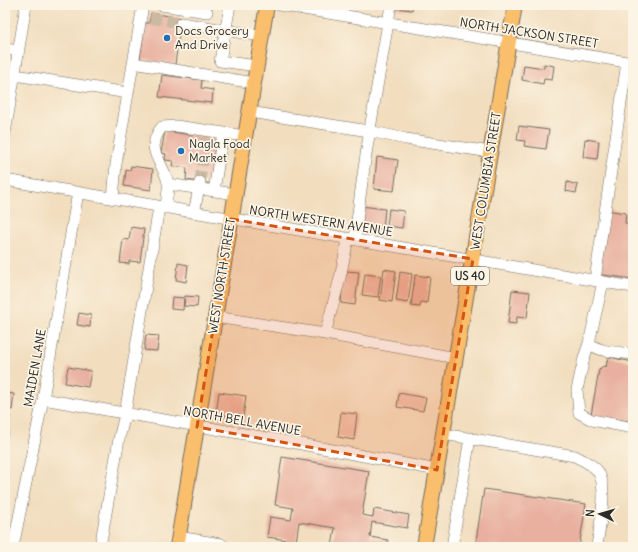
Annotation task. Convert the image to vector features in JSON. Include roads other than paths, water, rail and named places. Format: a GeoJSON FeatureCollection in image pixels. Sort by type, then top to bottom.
{"type":"FeatureCollection","features":[{"type":"Feature","properties":{"kind":"main road","name":"WEST NORTH STREET"},"geometry":{"type":"LineString","coordinates":[[178,542],[267,5]]}},
{"type":"Feature","properties":{"kind":"main road","name":"WEST COLUMBIA STREET"},"geometry":{"type":"LineString","coordinates":[[424,547],[515,5]]}},
{"type":"Feature","properties":{"kind":"street"},"geometry":{"type":"LineString","coordinates":[[5,132],[8,92],[15,75],[26,5]]}},
{"type":"Feature","properties":{"kind":"street"},"geometry":{"type":"LineString","coordinates":[[113,198],[116,164],[133,63],[146,17],[143,5]]}},
{"type":"Feature","properties":{"kind":"street"},"geometry":{"type":"LineString","coordinates":[[159,5],[207,12]]}},
{"type":"Feature","properties":{"kind":"street"},"geometry":{"type":"LineString","coordinates":[[230,5],[220,61],[257,66]]}},
{"type":"Feature","properties":{"kind":"street","name":"NORTH JACKSON STREET"},"geometry":{"type":"LineString","coordinates":[[279,5],[630,63]]}},
{"type":"Feature","properties":{"kind":"street"},"geometry":{"type":"LineString","coordinates":[[325,334],[351,239],[391,5]]}},
{"type":"Feature","properties":{"kind":"street"},"geometry":{"type":"LineString","coordinates":[[181,23],[262,36]]}},
{"type":"Feature","properties":{"kind":"street"},"geometry":{"type":"LineString","coordinates":[[5,49],[19,51]]}},
{"type":"Feature","properties":{"kind":"street"},"geometry":{"type":"LineString","coordinates":[[133,63],[254,83]]}},
{"type":"Feature","properties":{"kind":"street"},"geometry":{"type":"LineString","coordinates":[[630,63],[589,343],[577,390],[579,413],[592,420],[633,428]]}},
{"type":"Feature","properties":{"kind":"street"},"geometry":{"type":"LineString","coordinates":[[15,75],[128,93]]}},
{"type":"Feature","properties":{"kind":"street"},"geometry":{"type":"LineString","coordinates":[[249,112],[490,152]]}},
{"type":"Feature","properties":{"kind":"street"},"geometry":{"type":"LineString","coordinates":[[100,547],[167,180],[155,154],[157,133],[162,127],[176,126],[207,133],[223,133],[245,136]]}},
{"type":"Feature","properties":{"kind":"street"},"geometry":{"type":"LineString","coordinates":[[214,191],[223,133]]}},
{"type":"Feature","properties":{"kind":"street"},"geometry":{"type":"LineString","coordinates":[[167,180],[181,179],[184,186],[199,185],[214,191],[235,194]]}},
{"type":"Feature","properties":{"kind":"street","name":"NORTH WESTERN AVENUE"},"geometry":{"type":"LineString","coordinates":[[5,180],[633,287]]}},
{"type":"Feature","properties":{"kind":"street"},"geometry":{"type":"LineString","coordinates":[[194,213],[199,185]]}},
{"type":"Feature","properties":{"kind":"street","name":"MAIDEN LANE"},"geometry":{"type":"LineString","coordinates":[[13,547],[43,399],[78,192]]}},
{"type":"Feature","properties":{"kind":"street"},"geometry":{"type":"LineString","coordinates":[[215,317],[325,334],[456,358]]}},
{"type":"Feature","properties":{"kind":"street"},"geometry":{"type":"LineString","coordinates":[[589,343],[600,350],[633,354]]}},
{"type":"Feature","properties":{"kind":"street","name":"NORTH BELL AVENUE"},"geometry":{"type":"LineString","coordinates":[[43,399],[197,427],[291,442],[437,470]]}},
{"type":"Feature","properties":{"kind":"street"},"geometry":{"type":"LineString","coordinates":[[443,434],[575,456],[587,462],[596,469],[602,478],[604,491],[597,547]]}},
{"type":"Feature","properties":{"kind":"street"},"geometry":{"type":"LineString","coordinates":[[452,547],[470,438]]}},
{"type":"Feature","properties":{"kind":"street"},"geometry":{"type":"LineString","coordinates":[[178,542],[221,544],[225,547]]}},
{"type":"Feature","properties":{"kind":"tunnel"},"geometry":{"type":"LineString","coordinates":[[150,18],[181,23]]}},
{"type":"Feature","properties":{"kind":"tunnel"},"geometry":{"type":"LineString","coordinates":[[200,182],[206,135]]}},
{"type":"Feature","properties":{"kind":"place","name":"Docs Grocery And Drive"},"geometry":{"type":"Point","coordinates":[167,38]}},
{"type":"Feature","properties":{"kind":"place","name":"Nagla Food Market"},"geometry":{"type":"Point","coordinates":[181,151]}}]}
